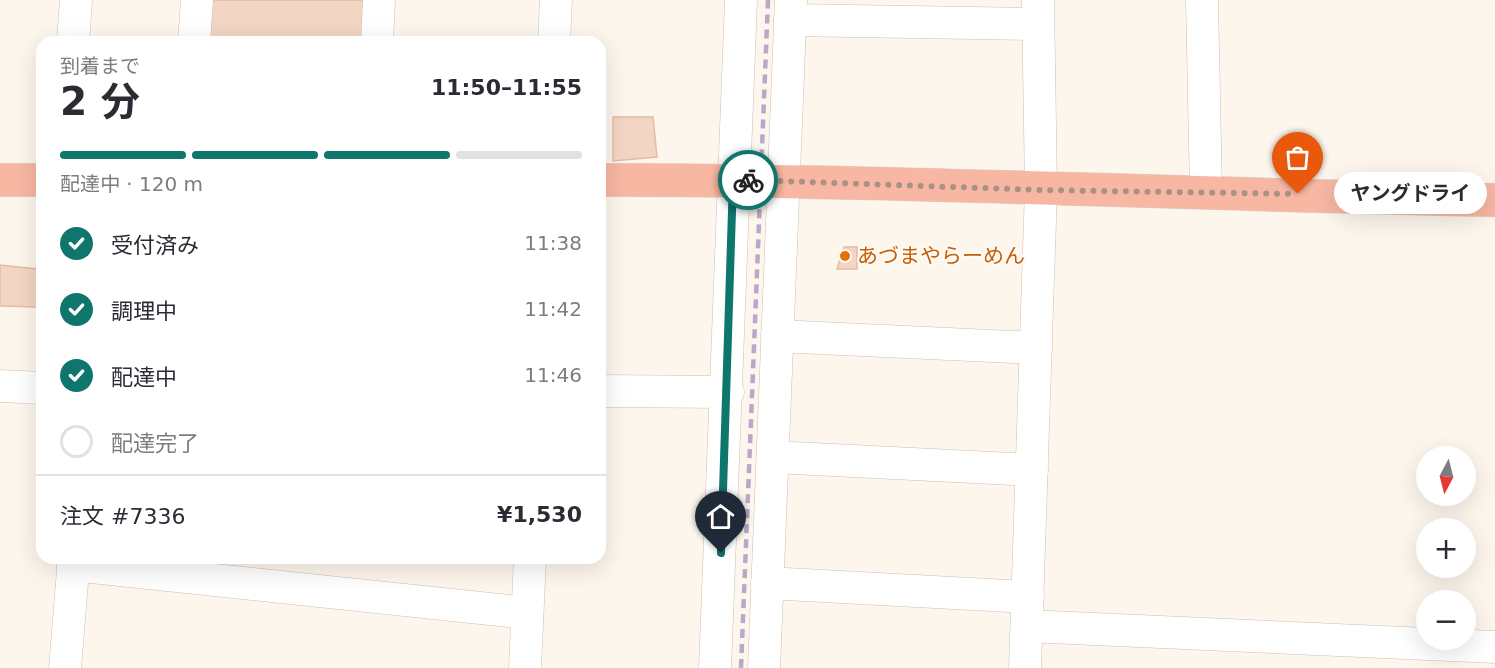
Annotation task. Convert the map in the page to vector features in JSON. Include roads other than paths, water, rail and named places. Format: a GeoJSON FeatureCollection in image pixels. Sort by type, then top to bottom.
{"type":"FeatureCollection","features":[{"type":"Feature","properties":{"kind":"highway"},"geometry":{"type":"LineString","coordinates":[[0,180],[36,180]]}},
{"type":"Feature","properties":{"kind":"highway"},"geometry":{"type":"LineString","coordinates":[[606,180],[783,180],[1041,190],[1495,200]]}},
{"type":"Feature","properties":{"kind":"street"},"geometry":{"type":"LineString","coordinates":[[73,36],[76,0]]}},
{"type":"Feature","properties":{"kind":"street"},"geometry":{"type":"LineString","coordinates":[[194,36],[197,0]]}},
{"type":"Feature","properties":{"kind":"street"},"geometry":{"type":"LineString","coordinates":[[377,36],[379,0]]}},
{"type":"Feature","properties":{"kind":"street"},"geometry":{"type":"LineString","coordinates":[[554,36],[556,0]]}},
{"type":"Feature","properties":{"kind":"street"},"geometry":{"type":"LineString","coordinates":[[716,668],[741,0]]}},
{"type":"Feature","properties":{"kind":"street"},"geometry":{"type":"LineString","coordinates":[[1202,0],[1206,192]]}},
{"type":"Feature","properties":{"kind":"street"},"geometry":{"type":"LineString","coordinates":[[764,668],[790,10],[1037,12],[1041,190],[1025,668]]}},
{"type":"Feature","properties":{"kind":"street"},"geometry":{"type":"LineString","coordinates":[[777,336],[1036,348]]}},
{"type":"Feature","properties":{"kind":"street"},"geometry":{"type":"LineString","coordinates":[[0,386],[36,388]]}},
{"type":"Feature","properties":{"kind":"street"},"geometry":{"type":"LineString","coordinates":[[606,391],[728,392]]}},
{"type":"Feature","properties":{"kind":"street"},"geometry":{"type":"LineString","coordinates":[[772,457],[1032,470]]}},
{"type":"Feature","properties":{"kind":"street"},"geometry":{"type":"LineString","coordinates":[[65,668],[73,564]]}},
{"type":"Feature","properties":{"kind":"street"},"geometry":{"type":"LineString","coordinates":[[99,564],[528,613]]}},
{"type":"Feature","properties":{"kind":"street"},"geometry":{"type":"LineString","coordinates":[[525,668],[530,564]]}},
{"type":"Feature","properties":{"kind":"street"},"geometry":{"type":"LineString","coordinates":[[767,583],[1027,612],[1495,646]]}},
{"type":"Feature","properties":{"kind":"railway"},"geometry":{"type":"LineString","coordinates":[[741,668],[768,0]]}},
{"type":"Feature","properties":{"kind":"place","name":"ヤングドライ"},"geometry":{"type":"Point","coordinates":[1298,194]}},
{"type":"Feature","properties":{"kind":"place","name":"あづまやらーめん"},"geometry":{"type":"Point","coordinates":[845,256]}}]}
